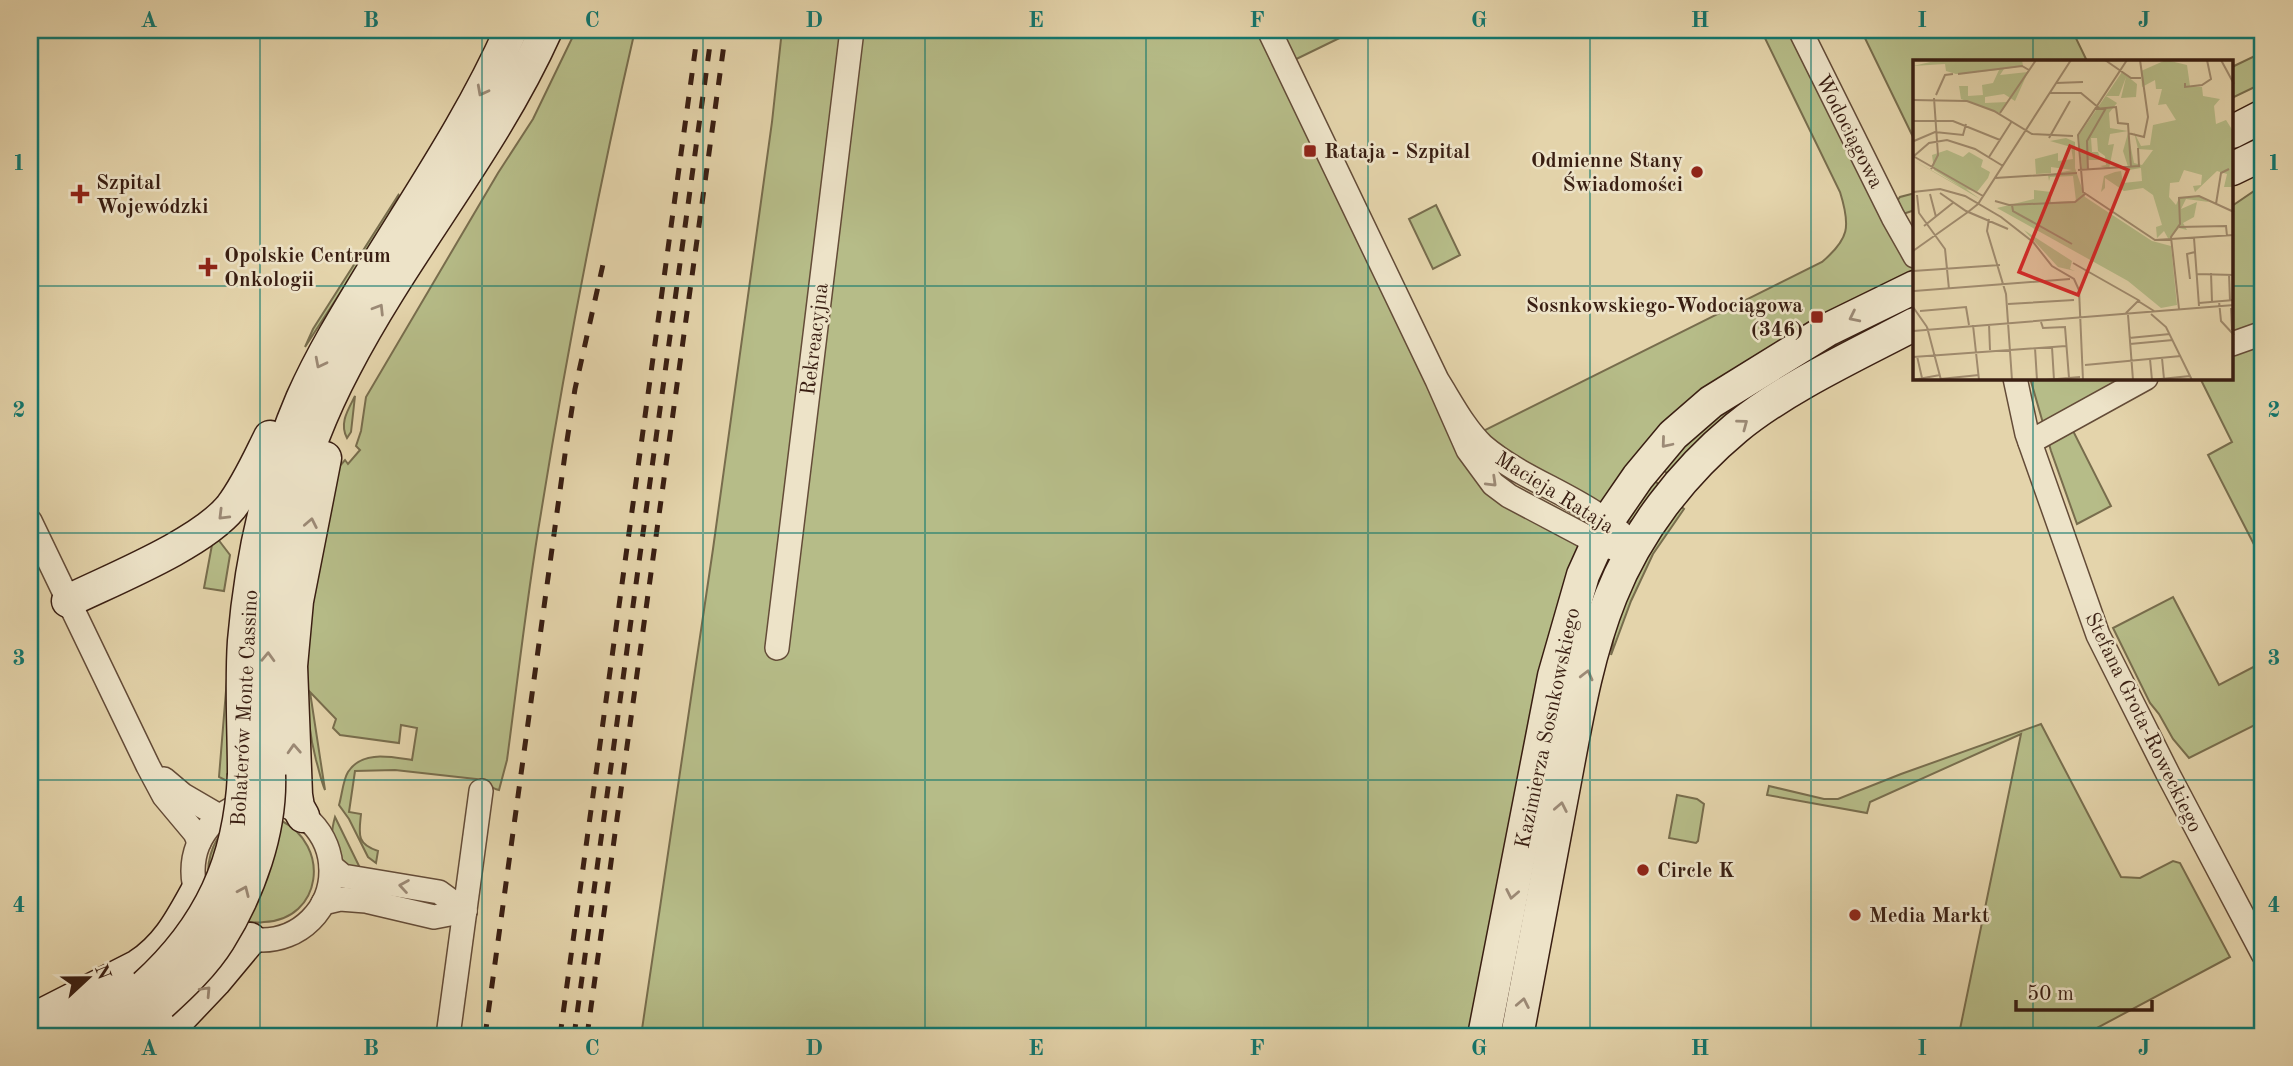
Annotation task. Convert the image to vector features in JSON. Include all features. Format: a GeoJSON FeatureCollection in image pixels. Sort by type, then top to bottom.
{"type":"FeatureCollection","features":[{"type":"Feature","properties":{"kind":"main road","name":"Bohaterów Monte Cassino"},"geometry":{"type":"LineString","coordinates":[[256,774],[244,643],[255,555],[269,493],[286,440],[337,331],[470,113],[511,30]]}},
{"type":"Feature","properties":{"kind":"main road","name":"Bohaterów Monte Cassino"},"geometry":{"type":"LineString","coordinates":[[118,1036],[153,995],[165,968],[199,925],[230,863],[256,774],[273,594],[281,548],[300,473],[315,433],[344,368],[379,307],[503,113],[546,30]]}},
{"type":"Feature","properties":{"kind":"main road"},"geometry":{"type":"LineString","coordinates":[[2234,131],[2263,116]]}},
{"type":"Feature","properties":{"kind":"main road"},"geometry":{"type":"LineString","coordinates":[[2234,168],[2263,154]]}},
{"type":"Feature","properties":{"kind":"main road","name":"Kazimierza Sosnkowskiego"},"geometry":{"type":"LineString","coordinates":[[1484,1036],[1554,676],[1583,576],[1602,532],[1638,477],[1673,435],[1710,402],[1829,329],[1913,288]]}},
{"type":"Feature","properties":{"kind":"main road","name":"Kazimierza Sosnkowskiego"},"geometry":{"type":"LineString","coordinates":[[1517,1036],[1587,670],[1611,598],[1635,548],[1684,478],[1739,426],[1825,372],[1913,325]]}},
{"type":"Feature","properties":{"kind":"main road"},"geometry":{"type":"LineString","coordinates":[[303,816],[296,795],[292,714],[291,667],[297,601],[324,461],[344,384],[344,368]]}},
{"type":"Feature","properties":{"kind":"main road"},"geometry":{"type":"LineString","coordinates":[[68,601],[189,540],[215,523],[230,509],[245,486],[275,430],[303,399]]}},
{"type":"Feature","properties":{"kind":"main road"},"geometry":{"type":"LineString","coordinates":[[30,1021],[153,956],[173,934],[196,893]]}},
{"type":"Feature","properties":{"kind":"main road"},"geometry":{"type":"LineString","coordinates":[[156,1036],[177,1021],[250,939]]}},
{"type":"Feature","properties":{"kind":"main road","name":"Bohaterów Monte Cassino"},"geometry":{"type":"LineString","coordinates":[[61,1036],[153,995]]}},
{"type":"Feature","properties":{"kind":"street","name":"Rekreacyjna"},"geometry":{"type":"LineString","coordinates":[[777,648],[852,30]]}},
{"type":"Feature","properties":{"kind":"street","name":"Macieja Rataja"},"geometry":{"type":"LineString","coordinates":[[1269,30],[1468,450],[1493,484],[1509,496],[1602,532],[1612,549],[1635,548]]}},
{"type":"Feature","properties":{"kind":"street","name":"Wodociągowa"},"geometry":{"type":"LineString","coordinates":[[1800,30],[1883,197],[1908,237]]}},
{"type":"Feature","properties":{"kind":"street"},"geometry":{"type":"LineString","coordinates":[[2234,343],[2263,333]]}},
{"type":"Feature","properties":{"kind":"street","name":"Stefana Grota-Roweckiego"},"geometry":{"type":"LineString","coordinates":[[2000,380],[2028,438],[2103,647],[2263,954]]}},
{"type":"Feature","properties":{"kind":"street","name":"Stefana Grota-Roweckiego"},"geometry":{"type":"LineString","coordinates":[[2015,380],[2028,438]]}},
{"type":"Feature","properties":{"kind":"street"},"geometry":{"type":"LineString","coordinates":[[2028,438],[2142,380]]}},
{"type":"Feature","properties":{"kind":"street"},"geometry":{"type":"LineString","coordinates":[[30,521],[148,766],[164,796],[189,825],[199,842]]}},
{"type":"Feature","properties":{"kind":"street"},"geometry":{"type":"LineString","coordinates":[[148,766],[183,795],[219,816]]}},
{"type":"Feature","properties":{"kind":"street"},"geometry":{"type":"LineString","coordinates":[[448,1036],[481,791]]}},
{"type":"Feature","properties":{"kind":"street"},"geometry":{"type":"LineString","coordinates":[[261,802],[284,805],[303,816],[323,838],[331,866],[330,885],[323,903],[300,929],[284,936],[267,940],[250,939],[228,931],[211,917],[196,893],[193,876],[195,854],[204,833],[219,816],[239,806],[261,802]]}},
{"type":"Feature","properties":{"kind":"street"},"geometry":{"type":"LineString","coordinates":[[331,866],[343,876],[439,892],[466,911]]}},
{"type":"Feature","properties":{"kind":"street"},"geometry":{"type":"LineString","coordinates":[[323,903],[340,900],[366,901],[434,917],[466,911]]}},
{"type":"Feature","properties":{"kind":"green space"},"geometry":{"type":"Polygon","coordinates":[[[576,30],[635,30],[596,210],[561,392],[531,575],[507,760],[499,790],[476,779],[395,770],[355,771],[349,812],[361,814],[360,837],[366,845],[378,851],[376,863],[368,857],[339,805],[345,779],[348,772],[361,760],[386,757],[412,760],[417,728],[401,725],[399,743],[340,735],[333,728],[336,719],[310,692],[325,790],[309,725],[308,651],[317,576],[338,468],[345,460],[348,464],[360,450],[356,446],[366,397],[498,173],[533,119],[576,30]]]}},
{"type":"Feature","properties":{"kind":"green space"},"geometry":{"type":"Polygon","coordinates":[[[782,30],[1356,30],[1286,64],[1485,475],[1598,543],[1484,1036],[641,1036],[713,549],[772,122],[782,30]]]}},
{"type":"Feature","properties":{"kind":"green space"},"geometry":{"type":"Polygon","coordinates":[[[1761,30],[1800,30],[1913,252],[1913,288],[1710,402],[1607,522],[1473,436],[1822,262],[1838,246],[1845,232],[1846,214],[1840,192],[1761,30]]]}},
{"type":"Feature","properties":{"kind":"green space"},"geometry":{"type":"Polygon","coordinates":[[[1861,30],[2072,30],[2087,60],[1913,60],[1913,137],[1861,30]]]}},
{"type":"Feature","properties":{"kind":"green space"},"geometry":{"type":"Polygon","coordinates":[[[2263,52],[2263,83],[2234,97],[2234,66],[2263,52]]]}},
{"type":"Feature","properties":{"kind":"green space"},"geometry":{"type":"Polygon","coordinates":[[[2263,185],[2263,562],[2208,455],[2232,442],[2201,380],[2234,380],[2234,205],[2263,185]]]}},
{"type":"Feature","properties":{"kind":"green space"},"geometry":{"type":"Polygon","coordinates":[[[399,194],[385,224],[305,347],[313,329],[399,194]]]}},
{"type":"Feature","properties":{"kind":"green space"},"geometry":{"type":"Polygon","coordinates":[[[1913,194],[1913,211],[1903,214],[1897,201],[1900,197],[1913,194]]]}},
{"type":"Feature","properties":{"kind":"green space"},"geometry":{"type":"Polygon","coordinates":[[[1436,205],[1460,255],[1433,269],[1409,219],[1436,205]]]}},
{"type":"Feature","properties":{"kind":"green space"},"geometry":{"type":"Polygon","coordinates":[[[1913,299],[1913,314],[1671,477],[1659,466],[1728,402],[1913,299]]]}},
{"type":"Feature","properties":{"kind":"green space"},"geometry":{"type":"Polygon","coordinates":[[[2031,380],[2142,380],[2068,421],[2111,506],[2077,524],[2051,451],[2031,380]]]}},
{"type":"Feature","properties":{"kind":"green space"},"geometry":{"type":"Polygon","coordinates":[[[355,396],[351,432],[347,438],[344,422],[355,396]]]}},
{"type":"Feature","properties":{"kind":"green space"},"geometry":{"type":"Polygon","coordinates":[[[1650,477],[1663,488],[1644,513],[1620,527],[1650,477]]]}},
{"type":"Feature","properties":{"kind":"green space"},"geometry":{"type":"Polygon","coordinates":[[[1676,502],[1684,509],[1653,554],[1631,601],[1611,655],[1619,605],[1676,502]]]}},
{"type":"Feature","properties":{"kind":"green space"},"geometry":{"type":"Polygon","coordinates":[[[214,534],[230,555],[224,591],[204,588],[214,534]]]}},
{"type":"Feature","properties":{"kind":"green space"},"geometry":{"type":"Polygon","coordinates":[[[2173,597],[2219,685],[2263,662],[2263,721],[2189,758],[2150,703],[2113,628],[2173,597]]]}},
{"type":"Feature","properties":{"kind":"green space"},"geometry":{"type":"Polygon","coordinates":[[[228,666],[228,776],[281,778],[281,782],[225,780],[219,777],[228,666]]]}},
{"type":"Feature","properties":{"kind":"green space"},"geometry":{"type":"Polygon","coordinates":[[[2041,724],[2121,877],[2140,878],[2173,861],[2180,863],[2230,957],[2082,1036],[1945,1036],[1946,1033],[1959,1034],[2021,734],[1870,802],[1867,813],[1767,795],[1769,786],[1824,799],[1838,799],[2041,724]]]}},
{"type":"Feature","properties":{"kind":"green space"},"geometry":{"type":"Polygon","coordinates":[[[1677,795],[1697,799],[1704,804],[1696,843],[1669,838],[1677,795]]]}},
{"type":"Feature","properties":{"kind":"green space"},"geometry":{"type":"Polygon","coordinates":[[[335,817],[363,874],[345,865],[335,852],[332,836],[335,817]]]}},
{"type":"Feature","properties":{"kind":"green space"},"geometry":{"type":"Polygon","coordinates":[[[280,820],[297,831],[308,846],[313,863],[313,880],[308,895],[298,909],[283,918],[261,922],[247,921],[235,913],[210,884],[208,870],[213,847],[221,834],[231,828],[280,820]]]}},
{"type":"Feature","properties":{"kind":"railway"},"geometry":{"type":"LineString","coordinates":[[560,1036],[698,30]]}},
{"type":"Feature","properties":{"kind":"railway"},"geometry":{"type":"LineString","coordinates":[[574,1036],[712,30]]}},
{"type":"Feature","properties":{"kind":"railway"},"geometry":{"type":"LineString","coordinates":[[587,1036],[726,30]]}},
{"type":"Feature","properties":{"kind":"railway"},"geometry":{"type":"LineString","coordinates":[[485,1036],[566,447],[575,389],[604,260]]}},
{"type":"Feature","properties":{"kind":"place","name":"Rataja - Szpital"},"geometry":{"type":"Point","coordinates":[1310,151]}},
{"type":"Feature","properties":{"kind":"place","name":"Odmienne Stany Świadomości"},"geometry":{"type":"Point","coordinates":[1697,172]}},
{"type":"Feature","properties":{"kind":"place","name":"Szpital Wojewódzki"},"geometry":{"type":"Point","coordinates":[80,194]}},
{"type":"Feature","properties":{"kind":"place","name":"Opolskie Centrum Onkologii"},"geometry":{"type":"Point","coordinates":[208,267]}},
{"type":"Feature","properties":{"kind":"place","name":"Sosnkowskiego-Wodociągowa (346)"},"geometry":{"type":"Point","coordinates":[1817,317]}},
{"type":"Feature","properties":{"kind":"place","name":"Circle K"},"geometry":{"type":"Point","coordinates":[1643,870]}},
{"type":"Feature","properties":{"kind":"place","name":"Media Markt"},"geometry":{"type":"Point","coordinates":[1855,915]}}]}
